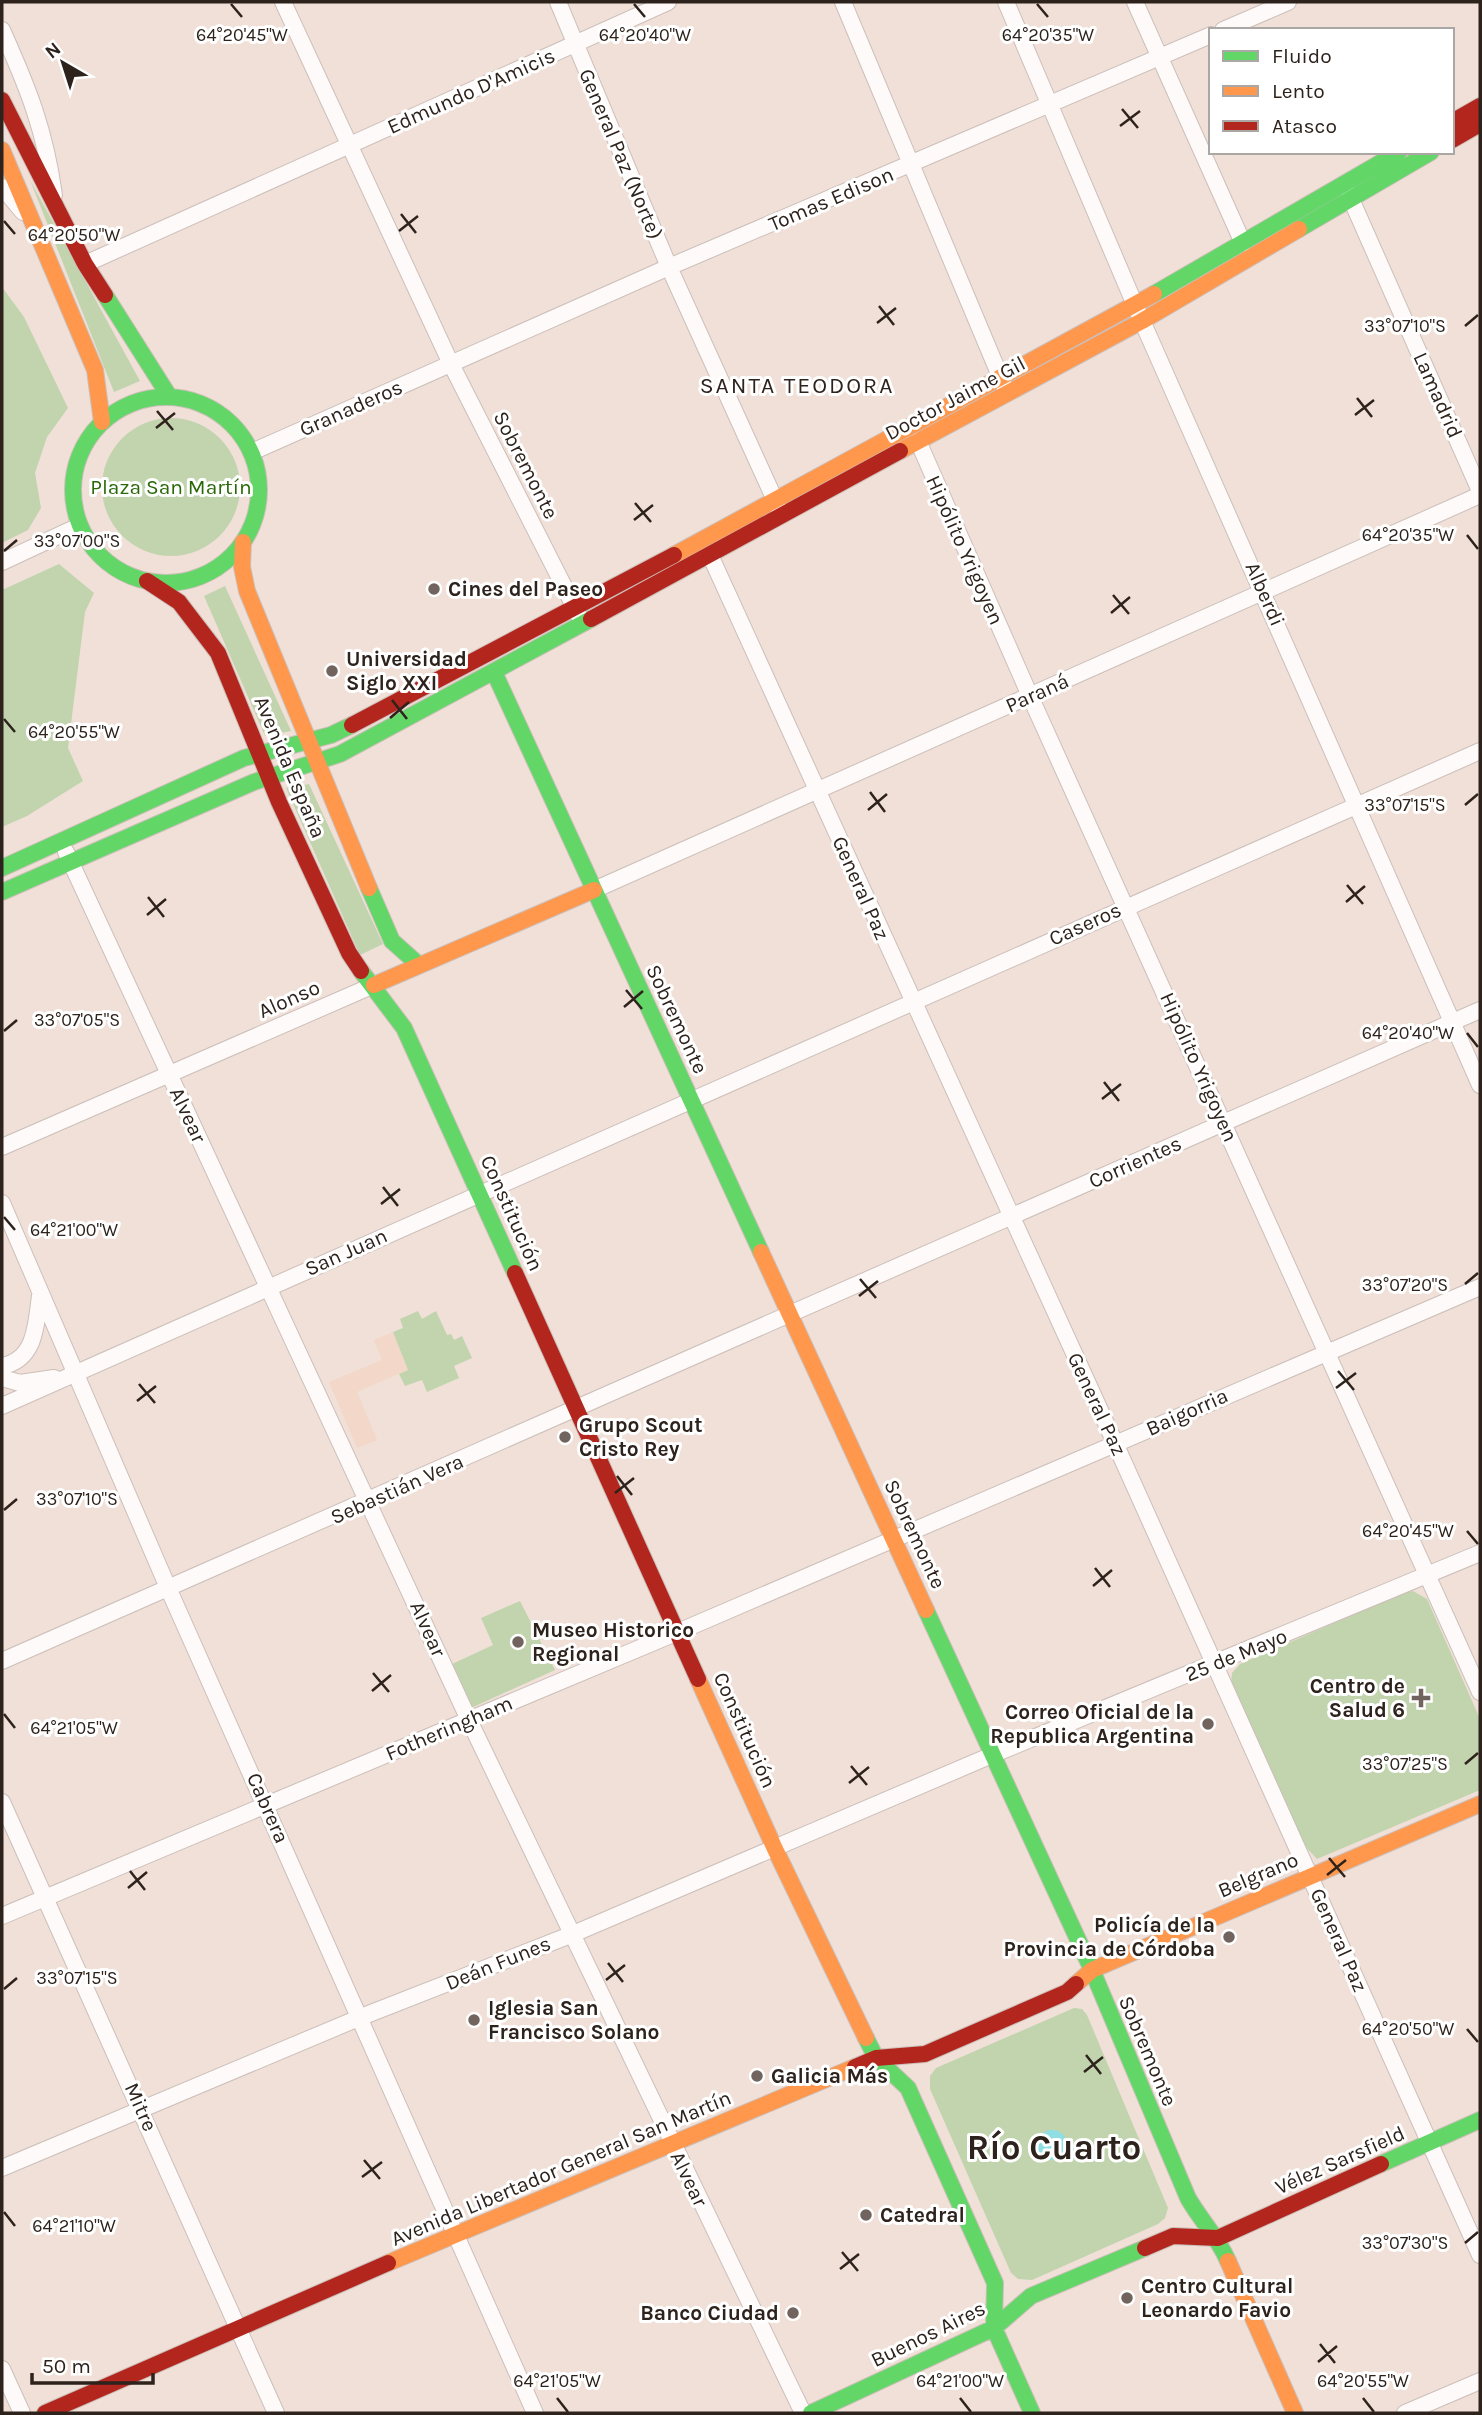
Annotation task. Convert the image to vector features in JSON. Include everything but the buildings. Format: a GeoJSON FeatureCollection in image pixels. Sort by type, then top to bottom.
{"type":"FeatureCollection","features":[{"type":"Feature","properties":{"kind":"main road"},"geometry":{"type":"LineString","coordinates":[[2,100],[85,264],[169,396]]}},
{"type":"Feature","properties":{"kind":"main road"},"geometry":{"type":"LineString","coordinates":[[1454,121],[1480,106]]}},
{"type":"Feature","properties":{"kind":"main road"},"geometry":{"type":"LineString","coordinates":[[1454,139],[1480,124]]}},
{"type":"Feature","properties":{"kind":"main road"},"geometry":{"type":"LineString","coordinates":[[2,150],[94,370],[102,422]]}},
{"type":"Feature","properties":{"kind":"main road","name":"Doctor Jaime Gil"},"geometry":{"type":"LineString","coordinates":[[2,892],[270,776],[340,754],[494,672],[579,616],[778,507],[1004,385],[1142,321],[1347,191],[1396,154]]}},
{"type":"Feature","properties":{"kind":"main road","name":"Doctor Jaime Gil"},"geometry":{"type":"LineString","coordinates":[[579,616],[709,555],[778,507],[918,441],[1135,305],[1243,243],[1427,154]]}},
{"type":"Feature","properties":{"kind":"main road"},"geometry":{"type":"LineString","coordinates":[[169,396],[186,398],[213,409],[236,428],[251,452],[259,483],[256,514],[243,542],[225,562],[201,576],[174,583],[147,582],[119,571],[103,558],[79,526],[73,499],[74,470],[85,444],[102,422],[127,405],[169,396]]}},
{"type":"Feature","properties":{"kind":"main road","name":"Avenida España"},"geometry":{"type":"LineString","coordinates":[[243,542],[242,567],[247,592],[309,740],[316,763],[392,941],[419,965]]}},
{"type":"Feature","properties":{"kind":"main road","name":"Avenida España"},"geometry":{"type":"LineString","coordinates":[[147,582],[179,602],[218,653],[349,953],[374,985]]}},
{"type":"Feature","properties":{"kind":"main road"},"geometry":{"type":"LineString","coordinates":[[2,868],[261,753],[342,730],[579,616]]}},
{"type":"Feature","properties":{"kind":"main road","name":"Sobremonte"},"geometry":{"type":"LineString","coordinates":[[494,672],[1092,1970],[1188,2198],[1202,2223],[1218,2238],[1295,2413]]}},
{"type":"Feature","properties":{"kind":"main road","name":"Alonso"},"geometry":{"type":"LineString","coordinates":[[374,985],[594,890]]}},
{"type":"Feature","properties":{"kind":"main road","name":"Constitución"},"geometry":{"type":"LineString","coordinates":[[374,985],[389,1002],[404,1028],[481,1193],[775,1849],[876,2058],[908,2088],[995,2283],[994,2328],[1032,2413]]}},
{"type":"Feature","properties":{"kind":"main road","name":"Belgrano"},"geometry":{"type":"LineString","coordinates":[[1092,1970],[1480,1804]]}},
{"type":"Feature","properties":{"kind":"main road","name":"Avenida Libertador General San Martín"},"geometry":{"type":"LineString","coordinates":[[45,2413],[239,2331],[456,2233],[673,2145],[876,2058],[925,2054],[1067,1992],[1092,1970]]}},
{"type":"Feature","properties":{"kind":"main road","name":"Vélez Sarsfield"},"geometry":{"type":"LineString","coordinates":[[1218,2238],[1480,2120]]}},
{"type":"Feature","properties":{"kind":"main road","name":"Buenos Aires"},"geometry":{"type":"LineString","coordinates":[[811,2413],[994,2328],[1031,2296],[1173,2236],[1218,2238]]}},
{"type":"Feature","properties":{"kind":"street","name":"Sobremonte"},"geometry":{"type":"LineString","coordinates":[[283,2],[451,364],[579,616]]}},
{"type":"Feature","properties":{"kind":"street","name":"General Paz (Norte)"},"geometry":{"type":"LineString","coordinates":[[558,2],[669,267]]}},
{"type":"Feature","properties":{"kind":"street","name":"Edmundo D'Amicis"},"geometry":{"type":"LineString","coordinates":[[85,264],[668,2]]}},
{"type":"Feature","properties":{"kind":"street"},"geometry":{"type":"LineString","coordinates":[[843,2],[1004,385]]}},
{"type":"Feature","properties":{"kind":"street","name":"Alberdi"},"geometry":{"type":"LineString","coordinates":[[1006,2],[1142,321],[1264,591],[1480,1085]]}},
{"type":"Feature","properties":{"kind":"street"},"geometry":{"type":"LineString","coordinates":[[1135,2],[1243,243]]}},
{"type":"Feature","properties":{"kind":"street"},"geometry":{"type":"LineString","coordinates":[[1228,28],[1288,2]]}},
{"type":"Feature","properties":{"kind":"street"},"geometry":{"type":"LineString","coordinates":[[2,30],[31,95],[47,144],[55,204]]}},
{"type":"Feature","properties":{"kind":"street","name":"Tomas Edison"},"geometry":{"type":"LineString","coordinates":[[451,364],[669,267],[1209,36]]}},
{"type":"Feature","properties":{"kind":"street"},"geometry":{"type":"LineString","coordinates":[[2,187],[33,223]]}},
{"type":"Feature","properties":{"kind":"street","name":"Lamadrid"},"geometry":{"type":"LineString","coordinates":[[1347,191],[1480,493]]}},
{"type":"Feature","properties":{"kind":"street"},"geometry":{"type":"LineString","coordinates":[[669,267],[778,507]]}},
{"type":"Feature","properties":{"kind":"street","name":"Granaderos"},"geometry":{"type":"LineString","coordinates":[[251,452],[451,364]]}},
{"type":"Feature","properties":{"kind":"street","name":"Hipólito Yrigoyen"},"geometry":{"type":"LineString","coordinates":[[918,441],[1030,696],[1480,1692]]}},
{"type":"Feature","properties":{"kind":"street","name":"Paraná"},"geometry":{"type":"LineString","coordinates":[[594,890],[818,792],[1480,493]]}},
{"type":"Feature","properties":{"kind":"street"},"geometry":{"type":"LineString","coordinates":[[2,562],[79,526]]}},
{"type":"Feature","properties":{"kind":"street","name":"General Paz"},"geometry":{"type":"LineString","coordinates":[[709,555],[1115,1443],[1480,2255]]}},
{"type":"Feature","properties":{"kind":"street","name":"Caseros"},"geometry":{"type":"LineString","coordinates":[[692,1100],[1480,751]]}},
{"type":"Feature","properties":{"kind":"street","name":"Alvear"},"geometry":{"type":"LineString","coordinates":[[61,841],[168,1075],[370,1501],[469,1720],[803,2413]]}},
{"type":"Feature","properties":{"kind":"street","name":"Alonso"},"geometry":{"type":"LineString","coordinates":[[2,1147],[374,985]]}},
{"type":"Feature","properties":{"kind":"street","name":"Corrientes"},"geometry":{"type":"LineString","coordinates":[[790,1313],[1480,1010]]}},
{"type":"Feature","properties":{"kind":"street","name":"San Juan"},"geometry":{"type":"LineString","coordinates":[[2,1406],[692,1100]]}},
{"type":"Feature","properties":{"kind":"street","name":"Cabrera"},"geometry":{"type":"LineString","coordinates":[[2,1203],[169,1590],[267,1805],[535,2413]]}},
{"type":"Feature","properties":{"kind":"street","name":"Baigorria"},"geometry":{"type":"LineString","coordinates":[[894,1538],[1480,1287]]}},
{"type":"Feature","properties":{"kind":"street"},"geometry":{"type":"LineString","coordinates":[[2,1366],[12,1364],[26,1353],[35,1335],[41,1294]]}},
{"type":"Feature","properties":{"kind":"street","name":"Sebastián Vera"},"geometry":{"type":"LineString","coordinates":[[2,1661],[577,1410],[790,1313]]}},
{"type":"Feature","properties":{"kind":"street"},"geometry":{"type":"LineString","coordinates":[[2,1378],[20,1383],[76,1375]]}},
{"type":"Feature","properties":{"kind":"street","name":"Fotheringham"},"geometry":{"type":"LineString","coordinates":[[2,1916],[678,1632],[894,1538]]}},
{"type":"Feature","properties":{"kind":"street","name":"25 de Mayo"},"geometry":{"type":"LineString","coordinates":[[992,1755],[1480,1553]]}},
{"type":"Feature","properties":{"kind":"street","name":"Deán Funes"},"geometry":{"type":"LineString","coordinates":[[2,2168],[361,2017],[573,1934],[992,1755]]}},
{"type":"Feature","properties":{"kind":"street","name":"Mitre"},"geometry":{"type":"LineString","coordinates":[[2,1802],[142,2108],[276,2413]]}},
{"type":"Feature","properties":{"kind":"street"},"geometry":{"type":"LineString","coordinates":[[2,2369],[22,2413]]}},
{"type":"Feature","properties":{"kind":"street"},"geometry":{"type":"LineString","coordinates":[[1405,2413],[1480,2381]]}},
{"type":"Feature","properties":{"kind":"shaded area"},"geometry":{"type":"Polygon","coordinates":[[[393,1332],[408,1370],[357,1392],[377,1440],[357,1448],[329,1382],[382,1360],[374,1340],[393,1332]]]}},
{"type":"Feature","properties":{"kind":"green space"},"geometry":{"type":"Polygon","coordinates":[[[30,180],[140,381],[114,392],[30,180]]]}},
{"type":"Feature","properties":{"kind":"green space"},"geometry":{"type":"Polygon","coordinates":[[[2,287],[24,317],[68,408],[47,437],[35,473],[41,508],[28,530],[2,543],[2,287]]]}},
{"type":"Feature","properties":{"kind":"green space","name":"Plaza San Martín"},"geometry":{"type":"Polygon","coordinates":[[[171,418],[198,423],[220,438],[235,460],[240,487],[235,514],[220,536],[198,551],[171,556],[144,551],[122,536],[107,514],[102,487],[107,460],[122,438],[144,423],[171,418]]]}},
{"type":"Feature","properties":{"kind":"green space"},"geometry":{"type":"Polygon","coordinates":[[[59,564],[94,593],[85,612],[68,748],[83,781],[27,816],[2,827],[2,590],[59,564]]]}},
{"type":"Feature","properties":{"kind":"green space"},"geometry":{"type":"Polygon","coordinates":[[[225,586],[291,731],[265,736],[204,596],[225,586]]]}},
{"type":"Feature","properties":{"kind":"green space"},"geometry":{"type":"Polygon","coordinates":[[[309,784],[383,944],[360,955],[286,788],[309,784]]]}},
{"type":"Feature","properties":{"kind":"green space"},"geometry":{"type":"Polygon","coordinates":[[[418,1311],[422,1319],[436,1311],[447,1335],[451,1334],[454,1340],[462,1336],[472,1358],[454,1366],[459,1378],[427,1392],[422,1380],[405,1386],[399,1374],[408,1370],[393,1332],[403,1328],[400,1319],[418,1311]]]}},
{"type":"Feature","properties":{"kind":"green space"},"geometry":{"type":"Polygon","coordinates":[[[1413,1591],[1427,1599],[1480,1719],[1480,1790],[1317,1859],[1302,1843],[1231,1684],[1232,1673],[1240,1664],[1413,1591]]]}},
{"type":"Feature","properties":{"kind":"green space"},"geometry":{"type":"Polygon","coordinates":[[[520,1601],[555,1670],[471,1708],[452,1664],[493,1645],[481,1618],[520,1601]]]}},
{"type":"Feature","properties":{"kind":"green space"},"geometry":{"type":"Polygon","coordinates":[[[1074,2008],[1082,2009],[1087,2015],[1168,2208],[1165,2218],[1158,2224],[1032,2280],[1018,2279],[1011,2273],[930,2089],[930,2076],[936,2068],[1074,2008]]]}},
{"type":"Feature","properties":{"kind":"water"},"geometry":{"type":"Polygon","coordinates":[[[1052,2130],[1063,2134],[1067,2145],[1063,2156],[1052,2160],[1041,2156],[1037,2145],[1041,2134],[1052,2130]]]}},
{"type":"Feature","properties":{"kind":"traffic: fast"},"geometry":{"type":"LineString","coordinates":[[1154,294],[1396,154]]}},
{"type":"Feature","properties":{"kind":"traffic: fast"},"geometry":{"type":"LineString","coordinates":[[1299,229],[1428,154]]}},
{"type":"Feature","properties":{"kind":"traffic: fast"},"geometry":{"type":"LineString","coordinates":[[105,295],[169,396]]}},
{"type":"Feature","properties":{"kind":"traffic: fast"},"geometry":{"type":"LineString","coordinates":[[166,397],[201,404],[232,424],[252,455],[259,490],[252,525],[232,556],[201,576],[166,583],[131,576],[100,556],[80,525],[73,490],[80,455],[100,424],[131,404],[166,397]]}},
{"type":"Feature","properties":{"kind":"traffic: fast"},"geometry":{"type":"LineString","coordinates":[[2,892],[254,782],[340,754],[591,619]]}},
{"type":"Feature","properties":{"kind":"traffic: fast"},"geometry":{"type":"LineString","coordinates":[[494,672],[761,1252]]}},
{"type":"Feature","properties":{"kind":"traffic: fast"},"geometry":{"type":"LineString","coordinates":[[2,868],[244,758],[331,735],[352,725]]}},
{"type":"Feature","properties":{"kind":"traffic: fast"},"geometry":{"type":"LineString","coordinates":[[369,888],[392,941],[419,965]]}},
{"type":"Feature","properties":{"kind":"traffic: fast"},"geometry":{"type":"LineString","coordinates":[[361,971],[404,1028],[515,1273]]}},
{"type":"Feature","properties":{"kind":"traffic: fast"},"geometry":{"type":"LineString","coordinates":[[926,1610],[1092,1970],[1188,2198],[1228,2261]]}},
{"type":"Feature","properties":{"kind":"traffic: fast"},"geometry":{"type":"LineString","coordinates":[[866,2038],[876,2058],[908,2088],[995,2283],[994,2328],[1032,2413]]}},
{"type":"Feature","properties":{"kind":"traffic: fast"},"geometry":{"type":"LineString","coordinates":[[1381,2164],[1480,2120]]}},
{"type":"Feature","properties":{"kind":"traffic: fast"},"geometry":{"type":"LineString","coordinates":[[811,2413],[994,2328],[1031,2296],[1145,2248]]}},
{"type":"Feature","properties":{"kind":"traffic: slow"},"geometry":{"type":"LineString","coordinates":[[2,150],[95,370],[102,422]]}},
{"type":"Feature","properties":{"kind":"traffic: slow"},"geometry":{"type":"LineString","coordinates":[[900,451],[1142,321],[1299,229]]}},
{"type":"Feature","properties":{"kind":"traffic: slow"},"geometry":{"type":"LineString","coordinates":[[674,555],[1154,294]]}},
{"type":"Feature","properties":{"kind":"traffic: slow"},"geometry":{"type":"LineString","coordinates":[[243,542],[242,567],[247,591],[369,888]]}},
{"type":"Feature","properties":{"kind":"traffic: slow"},"geometry":{"type":"LineString","coordinates":[[374,985],[594,890]]}},
{"type":"Feature","properties":{"kind":"traffic: slow"},"geometry":{"type":"LineString","coordinates":[[761,1252],[926,1610]]}},
{"type":"Feature","properties":{"kind":"traffic: slow"},"geometry":{"type":"LineString","coordinates":[[698,1679],[775,1849],[866,2038]]}},
{"type":"Feature","properties":{"kind":"traffic: slow"},"geometry":{"type":"LineString","coordinates":[[1076,1984],[1092,1970],[1480,1804]]}},
{"type":"Feature","properties":{"kind":"traffic: slow"},"geometry":{"type":"LineString","coordinates":[[388,2263],[855,2067]]}},
{"type":"Feature","properties":{"kind":"traffic: slow"},"geometry":{"type":"LineString","coordinates":[[1228,2261],[1295,2413]]}},
{"type":"Feature","properties":{"kind":"traffic: jam"},"geometry":{"type":"LineString","coordinates":[[2,100],[85,264],[105,295]]}},
{"type":"Feature","properties":{"kind":"traffic: jam"},"geometry":{"type":"LineString","coordinates":[[1454,121],[1480,106]]}},
{"type":"Feature","properties":{"kind":"traffic: jam"},"geometry":{"type":"LineString","coordinates":[[1454,139],[1480,124]]}},
{"type":"Feature","properties":{"kind":"traffic: jam"},"geometry":{"type":"LineString","coordinates":[[591,619],[900,451]]}},
{"type":"Feature","properties":{"kind":"traffic: jam"},"geometry":{"type":"LineString","coordinates":[[352,725],[674,555]]}},
{"type":"Feature","properties":{"kind":"traffic: jam"},"geometry":{"type":"LineString","coordinates":[[147,581],[179,602],[218,653],[279,802],[349,953],[361,971]]}},
{"type":"Feature","properties":{"kind":"traffic: jam"},"geometry":{"type":"LineString","coordinates":[[515,1273],[698,1679]]}},
{"type":"Feature","properties":{"kind":"traffic: jam"},"geometry":{"type":"LineString","coordinates":[[855,2067],[876,2058],[925,2054],[1067,1992],[1076,1984]]}},
{"type":"Feature","properties":{"kind":"traffic: jam"},"geometry":{"type":"LineString","coordinates":[[1145,2248],[1173,2236],[1218,2238],[1381,2164]]}},
{"type":"Feature","properties":{"kind":"traffic: jam"},"geometry":{"type":"LineString","coordinates":[[45,2413],[388,2263]]}},
{"type":"Feature","properties":{"kind":"place","name":"Cines del Paseo"},"geometry":{"type":"Point","coordinates":[434,589]}},
{"type":"Feature","properties":{"kind":"place","name":"Universidad Siglo XXI"},"geometry":{"type":"Point","coordinates":[332,671]}},
{"type":"Feature","properties":{"kind":"place","name":"Grupo Scout Cristo Rey"},"geometry":{"type":"Point","coordinates":[565,1437]}},
{"type":"Feature","properties":{"kind":"place","name":"Museo Historico Regional"},"geometry":{"type":"Point","coordinates":[518,1642]}},
{"type":"Feature","properties":{"kind":"place","name":"Centro de Salud 6"},"geometry":{"type":"Point","coordinates":[1421,1698]}},
{"type":"Feature","properties":{"kind":"place","name":"Correo Oficial de la Republica Argentina"},"geometry":{"type":"Point","coordinates":[1208,1724]}},
{"type":"Feature","properties":{"kind":"place","name":"Policía de la Provincia de Córdoba"},"geometry":{"type":"Point","coordinates":[1229,1937]}},
{"type":"Feature","properties":{"kind":"place","name":"Iglesia San Francisco Solano"},"geometry":{"type":"Point","coordinates":[474,2020]}},
{"type":"Feature","properties":{"kind":"place","name":"Galicia Más"},"geometry":{"type":"Point","coordinates":[757,2076]}},
{"type":"Feature","properties":{"kind":"place","name":"Catedral"},"geometry":{"type":"Point","coordinates":[866,2215]}},
{"type":"Feature","properties":{"kind":"place","name":"Centro Cultural Leonardo Favio"},"geometry":{"type":"Point","coordinates":[1127,2298]}},
{"type":"Feature","properties":{"kind":"place","name":"Banco Ciudad"},"geometry":{"type":"Point","coordinates":[793,2313]}},
{"type":"Feature","properties":{"kind":"district","name":"SANTA TEODORA"},"geometry":{"type":"Point","coordinates":[797,385]}},
{"type":"Feature","properties":{"kind":"district","name":"Río Cuarto"},"geometry":{"type":"Point","coordinates":[1054,2147]}}]}
